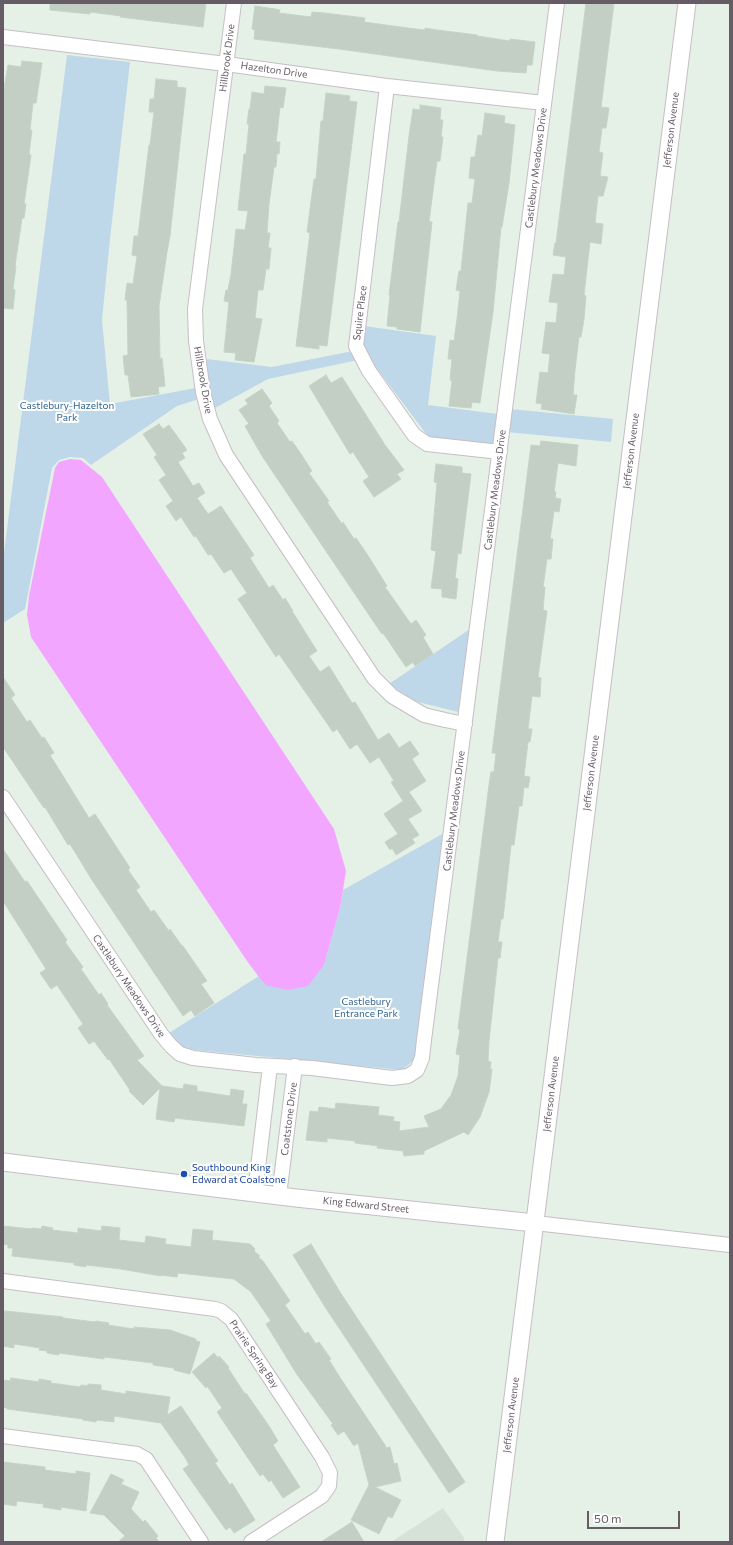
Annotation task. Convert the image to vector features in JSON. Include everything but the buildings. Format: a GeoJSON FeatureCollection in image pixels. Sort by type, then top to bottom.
{"type":"FeatureCollection","features":[{"type":"Feature","properties":{"kind":"street","name":"Hillbrook Drive"},"geometry":{"type":"LineString","coordinates":[[234,3],[195,309],[196,341],[203,392],[210,419],[226,455],[374,678],[392,696],[424,715],[465,724]]}},
{"type":"Feature","properties":{"kind":"street","name":"Castlebury Meadows Drive"},"geometry":{"type":"LineString","coordinates":[[3,797],[161,1034],[180,1054],[194,1058],[270,1066],[295,1066],[392,1078],[408,1076],[416,1070],[422,1058],[557,3]]}},
{"type":"Feature","properties":{"kind":"street","name":"Jefferson Avenue"},"geometry":{"type":"LineString","coordinates":[[495,1542],[687,3]]}},
{"type":"Feature","properties":{"kind":"street","name":"Hazelton Drive"},"geometry":{"type":"LineString","coordinates":[[3,37],[226,64],[387,86],[544,103]]}},
{"type":"Feature","properties":{"kind":"street","name":"Squire Place"},"geometry":{"type":"LineString","coordinates":[[387,86],[356,346],[369,371],[414,435],[427,444],[500,452]]}},
{"type":"Feature","properties":{"kind":"street"},"geometry":{"type":"LineString","coordinates":[[255,1193],[270,1066]]}},
{"type":"Feature","properties":{"kind":"street","name":"Coatstone Drive"},"geometry":{"type":"LineString","coordinates":[[279,1196],[295,1066]]}},
{"type":"Feature","properties":{"kind":"street","name":"King Edward Street"},"geometry":{"type":"LineString","coordinates":[[3,1162],[279,1196],[535,1223],[730,1246]]}},
{"type":"Feature","properties":{"kind":"street","name":"Prairie Spring Bay"},"geometry":{"type":"LineString","coordinates":[[3,1281],[215,1309],[221,1311],[231,1319],[322,1457],[330,1473],[329,1486],[322,1496],[251,1542]]}},
{"type":"Feature","properties":{"kind":"street"},"geometry":{"type":"LineString","coordinates":[[3,1436],[137,1454],[146,1460],[201,1542]]}},
{"type":"Feature","properties":{"kind":"shaded area"},"geometry":{"type":"Polygon","coordinates":[[[70,459],[81,460],[102,477],[334,829],[346,871],[340,908],[324,965],[308,986],[288,990],[265,985],[247,961],[31,637],[27,615],[29,596],[55,468],[59,462],[70,459]]]}},
{"type":"Feature","properties":{"kind":"shaded area"},"geometry":{"type":"Polygon","coordinates":[[[443,1508],[464,1538],[464,1542],[391,1542],[443,1508]]]}},
{"type":"Feature","properties":{"kind":"green space","name":"Castlebury-Hazelton Park"},"geometry":{"type":"Polygon","coordinates":[[[67,55],[130,62],[102,320],[110,404],[201,387],[202,398],[177,406],[91,465],[83,458],[70,457],[59,460],[52,468],[25,609],[3,623],[3,561],[67,55]]]}},
{"type":"Feature","properties":{"kind":"green space"},"geometry":{"type":"Polygon","coordinates":[[[364,326],[436,336],[428,405],[498,414],[495,448],[430,439],[359,345],[364,326]]]}},
{"type":"Feature","properties":{"kind":"green space"},"geometry":{"type":"Polygon","coordinates":[[[353,351],[358,360],[268,379],[215,408],[210,391],[206,359],[272,367],[353,351]]]}},
{"type":"Feature","properties":{"kind":"green space"},"geometry":{"type":"Polygon","coordinates":[[[510,409],[613,419],[611,442],[507,432],[510,409]]]}},
{"type":"Feature","properties":{"kind":"green space"},"geometry":{"type":"Polygon","coordinates":[[[470,629],[458,712],[414,701],[389,684],[470,629]]]}},
{"type":"Feature","properties":{"kind":"green space","name":"Castlebury Entrance Park"},"geometry":{"type":"Polygon","coordinates":[[[444,833],[419,1056],[402,1070],[195,1050],[184,1047],[173,1041],[169,1033],[259,976],[265,985],[324,965],[340,908],[343,890],[444,833]]]}},
{"type":"Feature","properties":{"kind":"place","name":"Southbound King Edward at Coalstone"},"geometry":{"type":"Point","coordinates":[184,1174]}}]}
